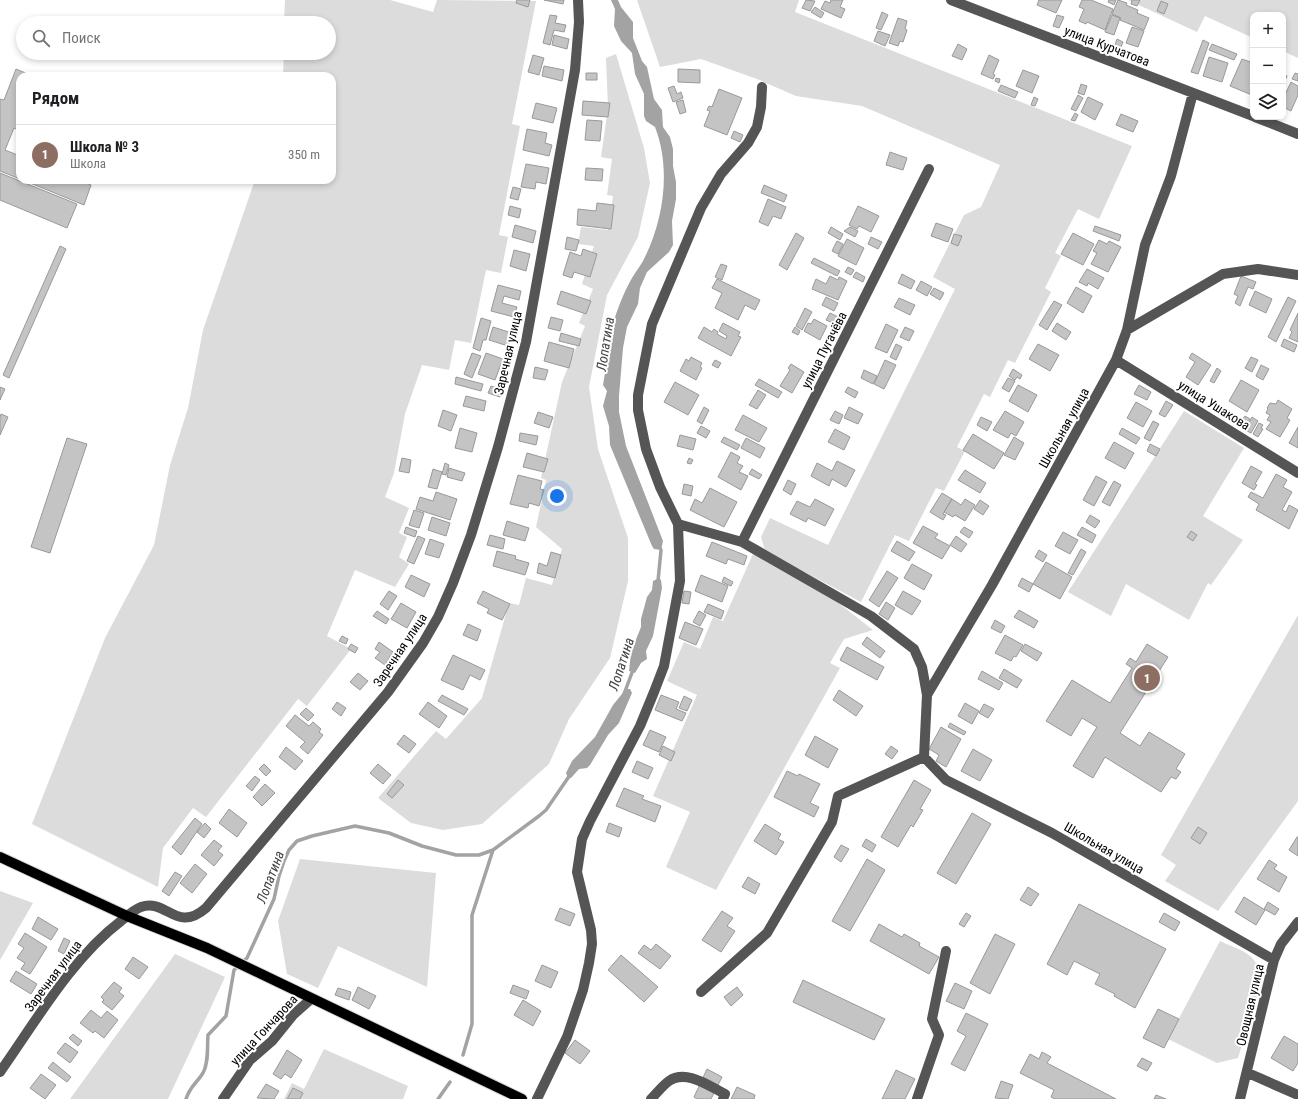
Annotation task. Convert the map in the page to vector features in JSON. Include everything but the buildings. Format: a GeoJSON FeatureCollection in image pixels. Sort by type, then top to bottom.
{"type":"FeatureCollection","features":[{"type":"Feature","properties":{"kind":"main road"},"geometry":{"type":"LineString","coordinates":[[0,857],[127,916],[207,948],[522,1099]]}},
{"type":"Feature","properties":{"kind":"street","name":"Заречная улица"},"geometry":{"type":"LineString","coordinates":[[0,1072],[81,957],[103,934],[141,907],[152,906],[182,918],[196,916],[206,908],[388,692],[423,643],[438,617],[453,583],[475,521],[498,447],[526,342],[575,70],[579,22],[578,0]]}},
{"type":"Feature","properties":{"kind":"street","name":"улица Курчатова"},"geometry":{"type":"LineString","coordinates":[[951,0],[1250,115]]}},
{"type":"Feature","properties":{"kind":"street"},"geometry":{"type":"LineString","coordinates":[[537,1099],[567,1037],[583,990],[589,963],[592,944],[591,930],[577,872],[582,839],[640,726],[664,666],[680,581],[678,524],[660,487],[646,449],[638,410],[638,395],[652,324],[701,208],[721,174],[748,143],[757,127],[762,107],[762,87]]}},
{"type":"Feature","properties":{"kind":"street","name":"Школьная улица"},"geometry":{"type":"LineString","coordinates":[[1193,93],[1171,176],[1144,245],[1127,330],[1116,360],[992,585],[927,695],[924,757],[946,780],[1052,833],[1274,960]]}},
{"type":"Feature","properties":{"kind":"street","name":"улица Курчатова"},"geometry":{"type":"LineString","coordinates":[[1262,120],[1298,134]]}},
{"type":"Feature","properties":{"kind":"street","name":"улица Пугачёва"},"geometry":{"type":"LineString","coordinates":[[742,542],[929,169]]}},
{"type":"Feature","properties":{"kind":"street"},"geometry":{"type":"LineString","coordinates":[[1127,330],[1223,274],[1258,269],[1298,275]]}},
{"type":"Feature","properties":{"kind":"street","name":"улица Ушакова"},"geometry":{"type":"LineString","coordinates":[[1116,360],[1298,473]]}},
{"type":"Feature","properties":{"kind":"street"},"geometry":{"type":"LineString","coordinates":[[678,524],[742,542],[871,616],[914,649],[922,667],[927,695]]}},
{"type":"Feature","properties":{"kind":"street"},"geometry":{"type":"LineString","coordinates":[[701,992],[767,933],[832,822],[838,796],[924,757]]}},
{"type":"Feature","properties":{"kind":"street","name":"Овощная улица"},"geometry":{"type":"LineString","coordinates":[[1240,1099],[1248,1073],[1274,960],[1281,944],[1298,922]]}},
{"type":"Feature","properties":{"kind":"street"},"geometry":{"type":"LineString","coordinates":[[916,1099],[939,1035],[932,1019],[946,951]]}},
{"type":"Feature","properties":{"kind":"street","name":"улица Гончарова"},"geometry":{"type":"LineString","coordinates":[[223,1099],[250,1060],[272,1041],[293,1015],[311,999]]}},
{"type":"Feature","properties":{"kind":"street"},"geometry":{"type":"LineString","coordinates":[[1248,1073],[1298,1095]]}},
{"type":"Feature","properties":{"kind":"street"},"geometry":{"type":"LineString","coordinates":[[651,1099],[669,1081],[678,1077],[688,1076],[725,1094],[723,1099]]}},
{"type":"Feature","properties":{"kind":"shaded area"},"geometry":{"type":"Polygon","coordinates":[[[285,0],[390,0],[433,12],[437,0],[536,1],[512,124],[520,126],[499,235],[508,237],[501,273],[486,270],[471,343],[455,340],[449,370],[422,365],[405,414],[394,473],[385,497],[409,508],[399,533],[407,537],[399,557],[409,564],[395,587],[355,570],[327,636],[351,649],[307,706],[298,699],[206,817],[193,808],[163,848],[158,887],[32,824],[105,638],[154,545],[170,465],[188,408],[203,330],[254,184],[336,184],[336,72],[283,72],[284,60],[336,60],[336,16],[284,16],[285,0]]]}},
{"type":"Feature","properties":{"kind":"shaded area"},"geometry":{"type":"Polygon","coordinates":[[[611,0],[618,0],[621,7],[633,22],[633,38],[642,61],[647,67],[654,99],[662,110],[663,127],[670,137],[673,149],[673,166],[676,182],[676,199],[672,221],[673,245],[669,252],[647,272],[640,288],[638,304],[627,327],[623,348],[619,396],[619,412],[626,446],[663,541],[661,550],[654,549],[652,546],[610,445],[609,426],[603,406],[607,391],[603,385],[608,354],[605,343],[608,340],[624,293],[644,260],[652,242],[661,210],[664,176],[660,143],[655,127],[646,121],[644,116],[644,94],[635,74],[632,53],[621,41],[614,26],[615,9],[611,0]]]}},
{"type":"Feature","properties":{"kind":"shaded area"},"geometry":{"type":"Polygon","coordinates":[[[637,0],[799,0],[795,12],[1132,146],[1099,219],[1078,209],[1055,253],[1061,256],[1045,288],[1051,292],[1015,363],[1008,360],[990,397],[984,394],[957,447],[965,451],[944,491],[936,488],[909,541],[895,535],[861,602],[765,551],[761,537],[770,518],[828,545],[955,289],[933,277],[964,215],[981,207],[1000,165],[862,106],[796,96],[757,79],[701,59],[660,67],[637,0]]]}},
{"type":"Feature","properties":{"kind":"shaded area"},"geometry":{"type":"Polygon","coordinates":[[[1128,0],[1298,0],[1298,58],[1286,52],[1286,12],[1250,12],[1250,37],[1205,16],[1197,32],[1128,0]]]}},
{"type":"Feature","properties":{"kind":"shaded area"},"geometry":{"type":"Polygon","coordinates":[[[616,54],[644,148],[650,183],[638,237],[607,295],[589,387],[598,449],[628,538],[628,581],[610,658],[569,719],[549,764],[482,824],[443,830],[411,823],[378,798],[436,731],[446,739],[482,698],[509,603],[519,605],[526,578],[552,585],[562,549],[536,527],[546,480],[541,478],[562,382],[585,326],[579,323],[593,289],[582,284],[594,246],[578,244],[581,227],[608,230],[613,196],[607,195],[612,159],[601,157],[608,108],[606,58],[616,54]]]}},
{"type":"Feature","properties":{"kind":"shaded area"},"geometry":{"type":"Polygon","coordinates":[[[1184,411],[1244,448],[1203,516],[1243,540],[1211,585],[1208,583],[1189,620],[1126,584],[1111,616],[1068,592],[1184,411]]]}},
{"type":"Feature","properties":{"kind":"shaded area"},"geometry":{"type":"Polygon","coordinates":[[[753,554],[827,594],[873,630],[844,639],[830,663],[840,668],[716,890],[666,867],[690,812],[653,796],[697,695],[667,681],[684,642],[700,649],[713,617],[723,621],[753,554]]]}},
{"type":"Feature","properties":{"kind":"shaded area"},"geometry":{"type":"Polygon","coordinates":[[[659,578],[661,580],[662,588],[653,636],[646,651],[647,659],[641,663],[635,673],[629,671],[631,652],[641,627],[641,619],[647,597],[652,590],[653,581],[659,578]]]}},
{"type":"Feature","properties":{"kind":"shaded area"},"geometry":{"type":"Polygon","coordinates":[[[1298,615],[1298,801],[1218,911],[1165,881],[1176,865],[1161,855],[1298,615]]]}},
{"type":"Feature","properties":{"kind":"shaded area"},"geometry":{"type":"Polygon","coordinates":[[[626,689],[630,689],[632,693],[619,723],[608,735],[590,765],[587,768],[579,769],[571,778],[568,778],[566,773],[572,761],[595,737],[613,705],[626,689]]]}},
{"type":"Feature","properties":{"kind":"shaded area"},"geometry":{"type":"Polygon","coordinates":[[[300,859],[436,873],[427,987],[338,946],[318,988],[287,974],[278,921],[300,859]]]}},
{"type":"Feature","properties":{"kind":"shaded area"},"geometry":{"type":"Polygon","coordinates":[[[0,891],[33,903],[0,960],[0,891]]]}},
{"type":"Feature","properties":{"kind":"shaded area"},"geometry":{"type":"Polygon","coordinates":[[[1220,941],[1243,951],[1253,959],[1260,973],[1261,983],[1238,1058],[1217,1063],[1168,1039],[1220,941]]]}},
{"type":"Feature","properties":{"kind":"shaded area"},"geometry":{"type":"Polygon","coordinates":[[[175,954],[225,977],[168,1099],[70,1099],[175,954]]]}},
{"type":"Feature","properties":{"kind":"shaded area"},"geometry":{"type":"Polygon","coordinates":[[[324,1049],[408,1086],[403,1099],[284,1099],[292,1083],[304,1089],[324,1049]]]}},
{"type":"Feature","properties":{"kind":"waterway","name":"Лопатина"},"geometry":{"type":"LineString","coordinates":[[658,581],[661,550],[659,546]]}},
{"type":"Feature","properties":{"kind":"waterway","name":"Лопатина"},"geometry":{"type":"LineString","coordinates":[[624,694],[633,670]]}},
{"type":"Feature","properties":{"kind":"waterway","name":"Лопатина"},"geometry":{"type":"LineString","coordinates":[[186,1099],[205,1069],[208,1035],[226,1016],[234,970],[247,958],[274,899],[284,861],[289,850],[297,841],[355,826],[389,833],[422,846],[456,855],[479,855],[493,850],[546,810],[570,775]]}},
{"type":"Feature","properties":{"kind":"waterway"},"geometry":{"type":"LineString","coordinates":[[463,1055],[472,1024],[472,915],[493,850]]}},
{"type":"Feature","properties":{"kind":"waterway"},"geometry":{"type":"LineString","coordinates":[[438,1099],[450,1082]]}},
{"type":"Feature","properties":{"kind":"place","name":"Школа № 3"},"geometry":{"type":"Point","coordinates":[1147,678]}}]}
